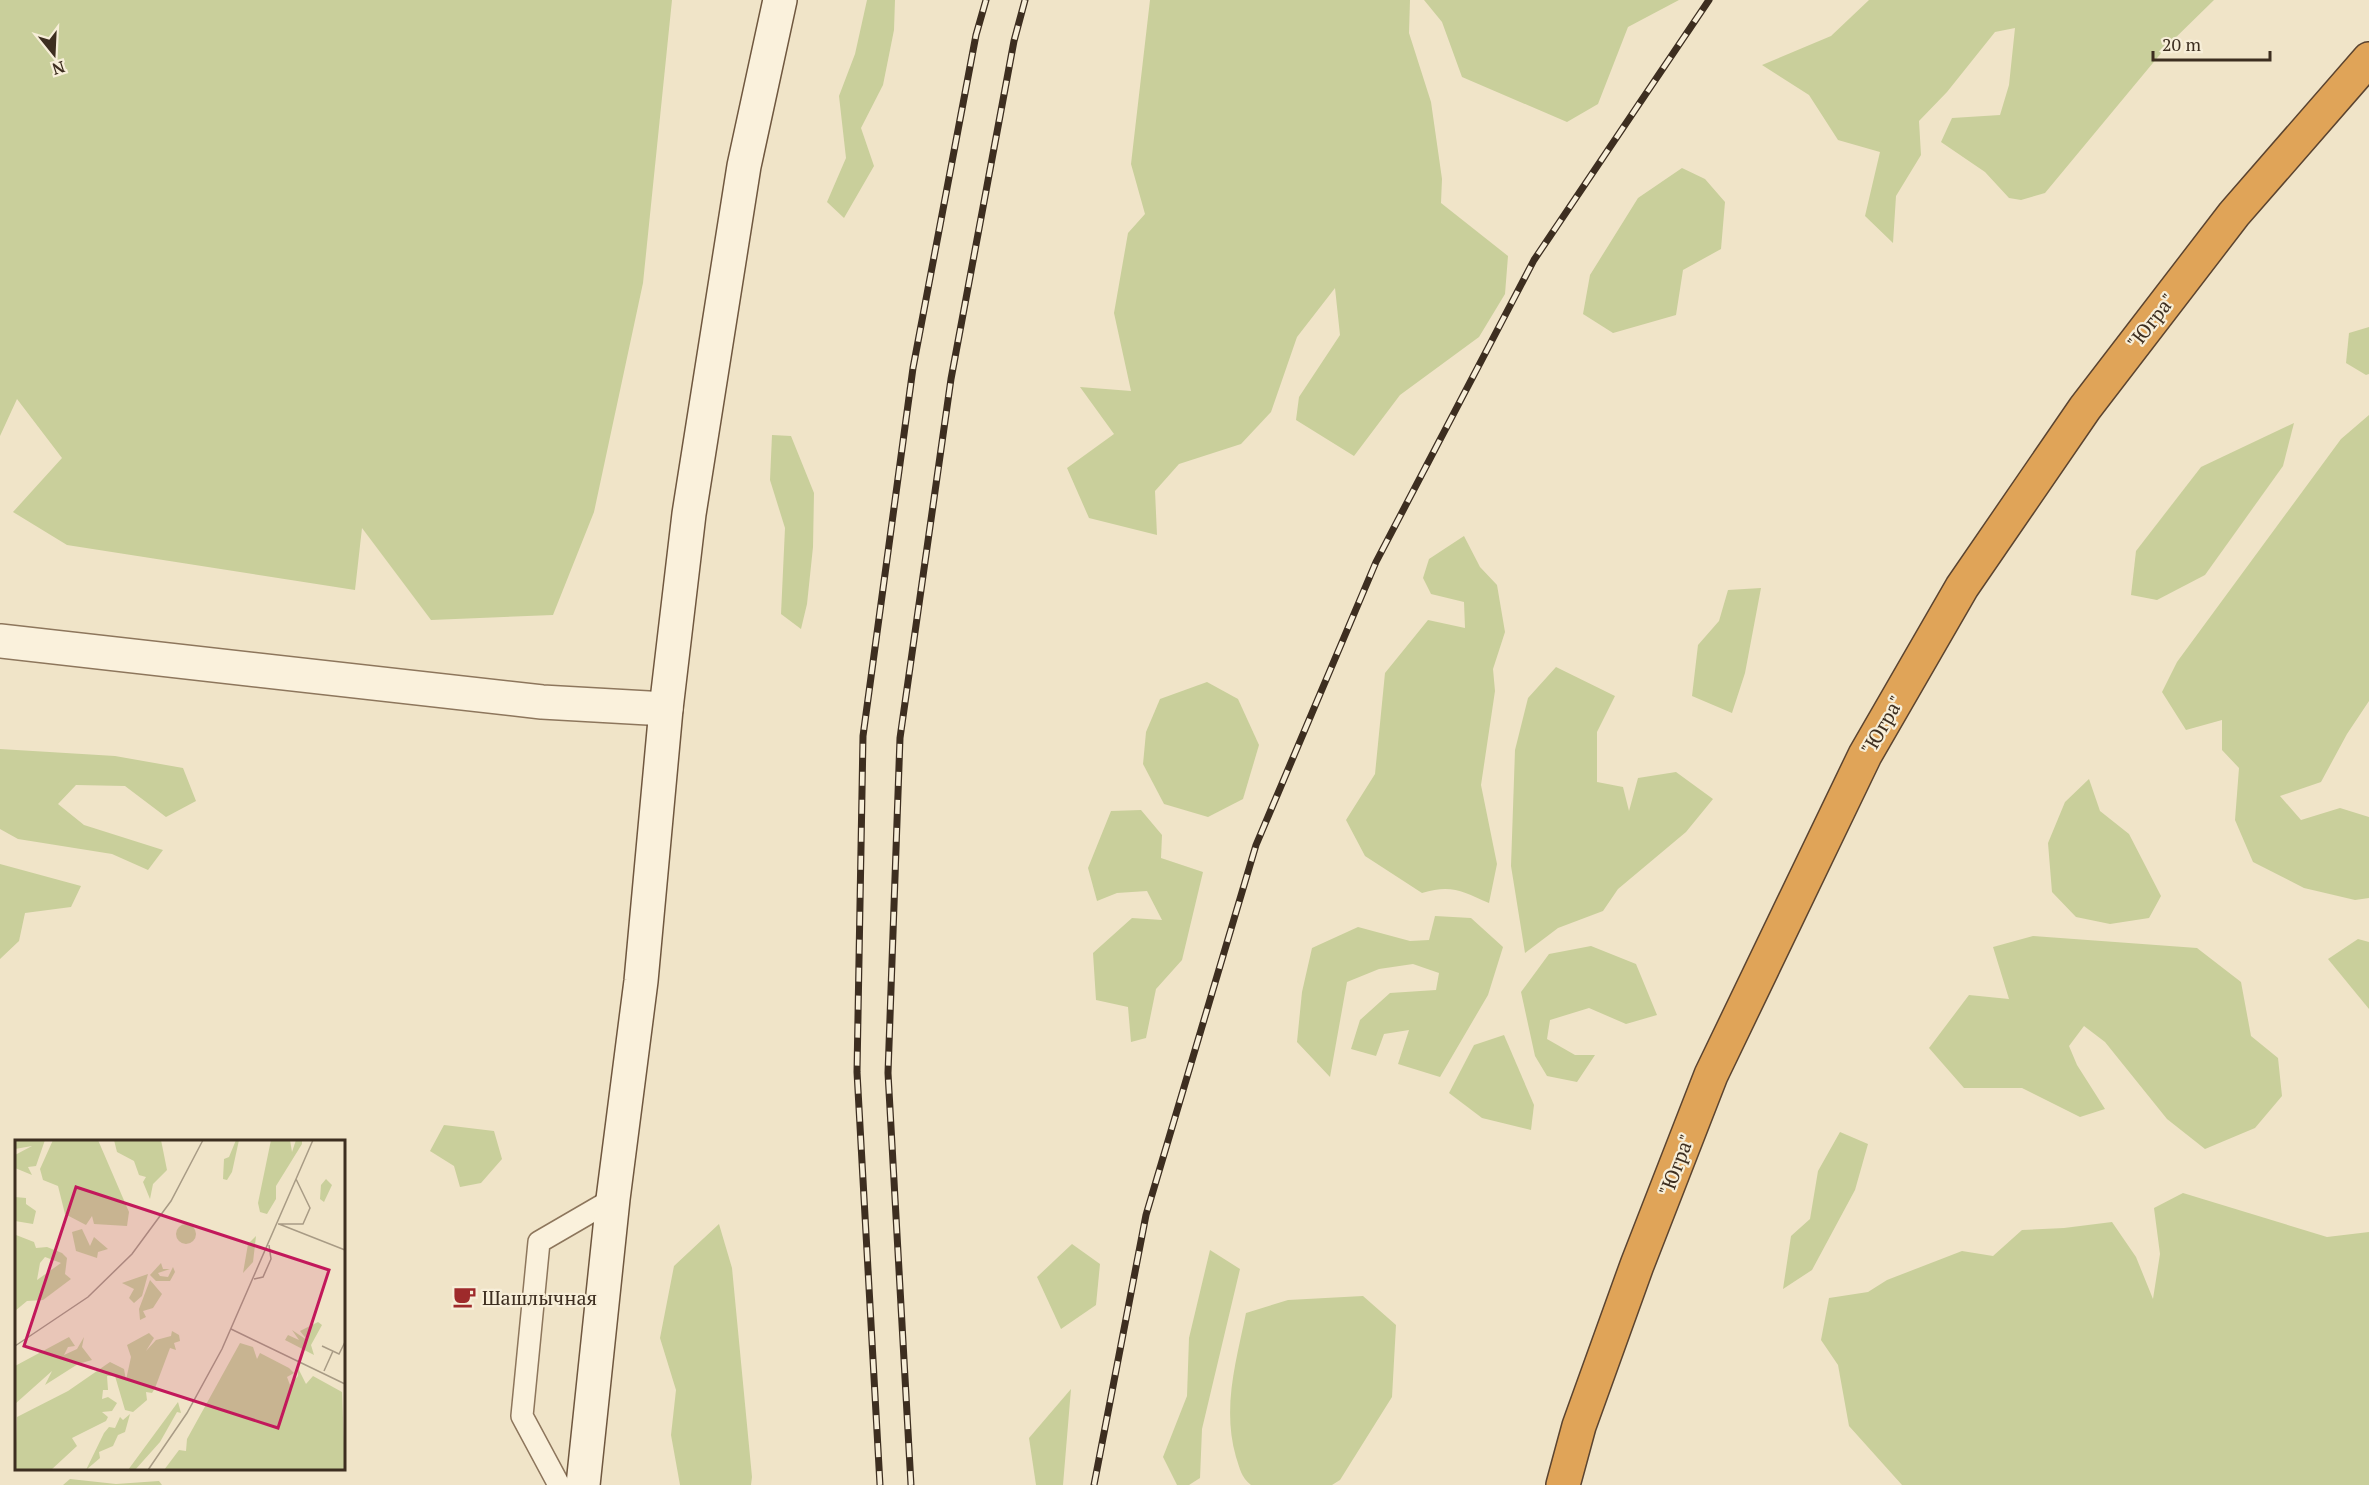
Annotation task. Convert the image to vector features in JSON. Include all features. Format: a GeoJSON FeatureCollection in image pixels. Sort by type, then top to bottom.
{"type":"FeatureCollection","features":[{"type":"Feature","properties":{"kind":"highway","name":"\"Югра\""},"geometry":{"type":"LineString","coordinates":[[1563,1485],[1586,1404],[1711,1075],[1865,755],[1962,587],[2085,408],[2234,214],[2369,59]]}},
{"type":"Feature","properties":{"kind":"main road"},"geometry":{"type":"LineString","coordinates":[[583,1485],[613,1199],[641,981],[666,710],[689,514],[744,166],[780,0]]}},
{"type":"Feature","properties":{"kind":"main road"},"geometry":{"type":"LineString","coordinates":[[0,641],[542,702],[666,710]]}},
{"type":"Feature","properties":{"kind":"lane"},"geometry":{"type":"LineString","coordinates":[[559,1485],[522,1416],[539,1242],[613,1199]]}},
{"type":"Feature","properties":{"kind":"green space"},"geometry":{"type":"Polygon","coordinates":[[[0,0],[672,0],[643,283],[594,512],[553,615],[431,620],[362,528],[355,590],[67,545],[13,512],[62,458],[17,399],[0,436],[0,0]]]}},
{"type":"Feature","properties":{"kind":"green space"},"geometry":{"type":"Polygon","coordinates":[[[867,0],[895,0],[894,30],[883,85],[861,128],[874,166],[844,218],[827,202],[846,158],[839,96],[855,54],[867,0]]]}},
{"type":"Feature","properties":{"kind":"green space"},"geometry":{"type":"Polygon","coordinates":[[[1150,0],[1410,0],[1409,33],[1431,102],[1442,179],[1441,203],[1508,256],[1505,294],[1479,337],[1400,395],[1354,456],[1296,420],[1299,397],[1340,335],[1335,288],[1297,337],[1271,412],[1241,444],[1179,464],[1155,491],[1157,535],[1089,518],[1067,468],[1114,434],[1080,387],[1131,391],[1114,313],[1128,233],[1145,214],[1131,164],[1150,0]]]}},
{"type":"Feature","properties":{"kind":"green space"},"geometry":{"type":"Polygon","coordinates":[[[1424,0],[1679,0],[1628,27],[1598,104],[1567,122],[1462,77],[1442,22],[1424,0]]]}},
{"type":"Feature","properties":{"kind":"green space"},"geometry":{"type":"Polygon","coordinates":[[[1869,0],[2214,0],[2167,46],[2045,193],[2021,200],[2009,198],[1985,172],[1941,142],[1952,118],[2000,115],[2009,85],[2015,28],[1995,32],[1947,92],[1919,121],[1921,155],[1896,196],[1893,243],[1865,216],[1880,152],[1838,140],[1809,95],[1762,65],[1831,36],[1869,0]]]}},
{"type":"Feature","properties":{"kind":"green space"},"geometry":{"type":"Polygon","coordinates":[[[1682,168],[1705,179],[1725,202],[1721,249],[1683,270],[1676,315],[1613,333],[1583,314],[1590,275],[1638,198],[1682,168]]]}},
{"type":"Feature","properties":{"kind":"green space"},"geometry":{"type":"Polygon","coordinates":[[[2369,327],[2369,374],[2366,375],[2346,363],[2349,333],[2369,327]]]}},
{"type":"Feature","properties":{"kind":"green space"},"geometry":{"type":"Polygon","coordinates":[[[2369,415],[2369,701],[2347,734],[2321,782],[2280,796],[2301,820],[2340,808],[2369,817],[2369,898],[2355,900],[2304,888],[2253,862],[2235,820],[2239,768],[2222,750],[2222,720],[2186,730],[2162,692],[2177,662],[2341,439],[2369,415]]]}},
{"type":"Feature","properties":{"kind":"green space"},"geometry":{"type":"Polygon","coordinates":[[[2294,423],[2283,466],[2205,575],[2157,600],[2131,595],[2136,551],[2201,467],[2294,423]]]}},
{"type":"Feature","properties":{"kind":"green space"},"geometry":{"type":"Polygon","coordinates":[[[772,435],[791,436],[814,493],[813,547],[807,604],[801,629],[781,614],[785,528],[770,480],[772,435]]]}},
{"type":"Feature","properties":{"kind":"green space"},"geometry":{"type":"Polygon","coordinates":[[[1464,536],[1480,567],[1497,585],[1505,632],[1493,669],[1495,691],[1481,785],[1497,864],[1489,903],[1456,890],[1441,889],[1422,893],[1365,856],[1346,820],[1375,774],[1385,673],[1428,620],[1465,628],[1464,602],[1431,594],[1423,578],[1429,559],[1464,536]]]}},
{"type":"Feature","properties":{"kind":"green space"},"geometry":{"type":"Polygon","coordinates":[[[1761,588],[1745,673],[1732,713],[1692,696],[1698,645],[1719,621],[1728,590],[1761,588]]]}},
{"type":"Feature","properties":{"kind":"green space"},"geometry":{"type":"Polygon","coordinates":[[[1556,667],[1615,696],[1597,732],[1597,782],[1623,787],[1629,811],[1638,778],[1676,772],[1713,799],[1686,832],[1618,889],[1603,911],[1558,928],[1525,953],[1511,866],[1515,750],[1528,698],[1556,667]]]}},
{"type":"Feature","properties":{"kind":"green space"},"geometry":{"type":"Polygon","coordinates":[[[1207,682],[1238,699],[1259,745],[1243,799],[1208,817],[1164,804],[1143,764],[1146,732],[1160,699],[1207,682]]]}},
{"type":"Feature","properties":{"kind":"green space"},"geometry":{"type":"Polygon","coordinates":[[[0,749],[115,756],[183,768],[196,801],[166,817],[125,786],[76,785],[58,804],[84,825],[163,850],[148,870],[112,854],[18,839],[0,829],[0,749]]]}},
{"type":"Feature","properties":{"kind":"green space"},"geometry":{"type":"Polygon","coordinates":[[[2089,779],[2100,811],[2129,834],[2161,896],[2149,918],[2110,924],[2076,917],[2052,892],[2048,843],[2065,802],[2089,779]]]}},
{"type":"Feature","properties":{"kind":"green space"},"geometry":{"type":"Polygon","coordinates":[[[1141,810],[1162,835],[1161,858],[1203,872],[1182,960],[1156,989],[1146,1038],[1131,1042],[1128,1007],[1096,1000],[1093,953],[1132,918],[1162,920],[1147,891],[1117,893],[1097,901],[1088,868],[1111,811],[1141,810]]]}},
{"type":"Feature","properties":{"kind":"green space"},"geometry":{"type":"Polygon","coordinates":[[[0,864],[81,886],[71,907],[25,913],[19,941],[0,959],[0,864]]]}},
{"type":"Feature","properties":{"kind":"green space"},"geometry":{"type":"Polygon","coordinates":[[[1435,916],[1471,918],[1503,947],[1488,995],[1440,1077],[1398,1064],[1409,1030],[1384,1034],[1376,1056],[1351,1049],[1360,1020],[1390,993],[1436,990],[1439,973],[1413,964],[1379,969],[1347,982],[1330,1077],[1297,1042],[1302,992],[1312,948],[1358,927],[1410,941],[1429,940],[1435,916]]]}},
{"type":"Feature","properties":{"kind":"green space"},"geometry":{"type":"Polygon","coordinates":[[[2033,936],[2197,948],[2241,982],[2251,1036],[2278,1058],[2282,1096],[2255,1128],[2205,1149],[2167,1119],[2105,1042],[2084,1026],[2069,1046],[2077,1065],[2105,1109],[2080,1117],[2022,1088],[1964,1088],[1929,1048],[1969,995],[2009,999],[1993,947],[2033,936]]]}},
{"type":"Feature","properties":{"kind":"green space"},"geometry":{"type":"Polygon","coordinates":[[[2358,939],[2369,942],[2369,1009],[2328,959],[2358,939]]]}},
{"type":"Feature","properties":{"kind":"green space"},"geometry":{"type":"Polygon","coordinates":[[[1591,946],[1636,964],[1657,1015],[1626,1024],[1589,1008],[1550,1020],[1547,1039],[1575,1055],[1595,1055],[1577,1082],[1547,1076],[1535,1056],[1521,992],[1549,954],[1591,946]]]}},
{"type":"Feature","properties":{"kind":"green space"},"geometry":{"type":"Polygon","coordinates":[[[1504,1035],[1534,1105],[1531,1130],[1482,1118],[1449,1093],[1474,1045],[1504,1035]]]}},
{"type":"Feature","properties":{"kind":"green space"},"geometry":{"type":"Polygon","coordinates":[[[444,1125],[494,1131],[502,1159],[481,1183],[460,1187],[454,1166],[430,1151],[444,1125]]]}},
{"type":"Feature","properties":{"kind":"green space"},"geometry":{"type":"Polygon","coordinates":[[[1840,1132],[1868,1144],[1855,1190],[1812,1270],[1783,1289],[1791,1236],[1810,1219],[1818,1171],[1840,1132]]]}},
{"type":"Feature","properties":{"kind":"green space"},"geometry":{"type":"Polygon","coordinates":[[[2183,1193],[2327,1237],[2369,1232],[2369,1485],[1902,1485],[1849,1426],[1838,1365],[1821,1340],[1829,1298],[1868,1292],[1887,1280],[1962,1251],[1993,1256],[2022,1230],[2112,1222],[2136,1257],[2153,1299],[2160,1254],[2154,1208],[2183,1193]]]}},
{"type":"Feature","properties":{"kind":"green space"},"geometry":{"type":"Polygon","coordinates":[[[719,1224],[732,1268],[751,1485],[680,1485],[671,1435],[676,1390],[660,1338],[674,1266],[719,1224]]]}},
{"type":"Feature","properties":{"kind":"green space"},"geometry":{"type":"Polygon","coordinates":[[[1072,1244],[1100,1264],[1096,1305],[1061,1329],[1037,1277],[1072,1244]]]}},
{"type":"Feature","properties":{"kind":"green space"},"geometry":{"type":"Polygon","coordinates":[[[1210,1250],[1240,1269],[1202,1429],[1200,1478],[1189,1485],[1177,1485],[1163,1457],[1187,1396],[1189,1338],[1210,1250]]]}},
{"type":"Feature","properties":{"kind":"green space"},"geometry":{"type":"Polygon","coordinates":[[[1363,1296],[1396,1325],[1392,1397],[1340,1480],[1332,1485],[1251,1485],[1243,1476],[1236,1457],[1230,1421],[1232,1385],[1246,1313],[1288,1300],[1363,1296]]]}},
{"type":"Feature","properties":{"kind":"green space"},"geometry":{"type":"Polygon","coordinates":[[[1071,1389],[1063,1485],[1036,1485],[1029,1438],[1071,1389]]]}},
{"type":"Feature","properties":{"kind":"green space"},"geometry":{"type":"Polygon","coordinates":[[[70,1479],[116,1484],[159,1481],[162,1485],[63,1485],[70,1479]]]}},
{"type":"Feature","properties":{"kind":"railway"},"geometry":{"type":"LineString","coordinates":[[880,1485],[857,1072],[863,736],[913,368],[976,35],[986,0]]}},
{"type":"Feature","properties":{"kind":"railway"},"geometry":{"type":"LineString","coordinates":[[911,1485],[888,1073],[900,738],[951,379],[1014,41],[1025,0]]}},
{"type":"Feature","properties":{"kind":"railway"},"geometry":{"type":"LineString","coordinates":[[1094,1485],[1146,1215],[1256,845],[1376,562],[1534,260],[1709,0]]}},
{"type":"Feature","properties":{"kind":"place","name":"Шашлычная"},"geometry":{"type":"Point","coordinates":[464,1297]}}]}
